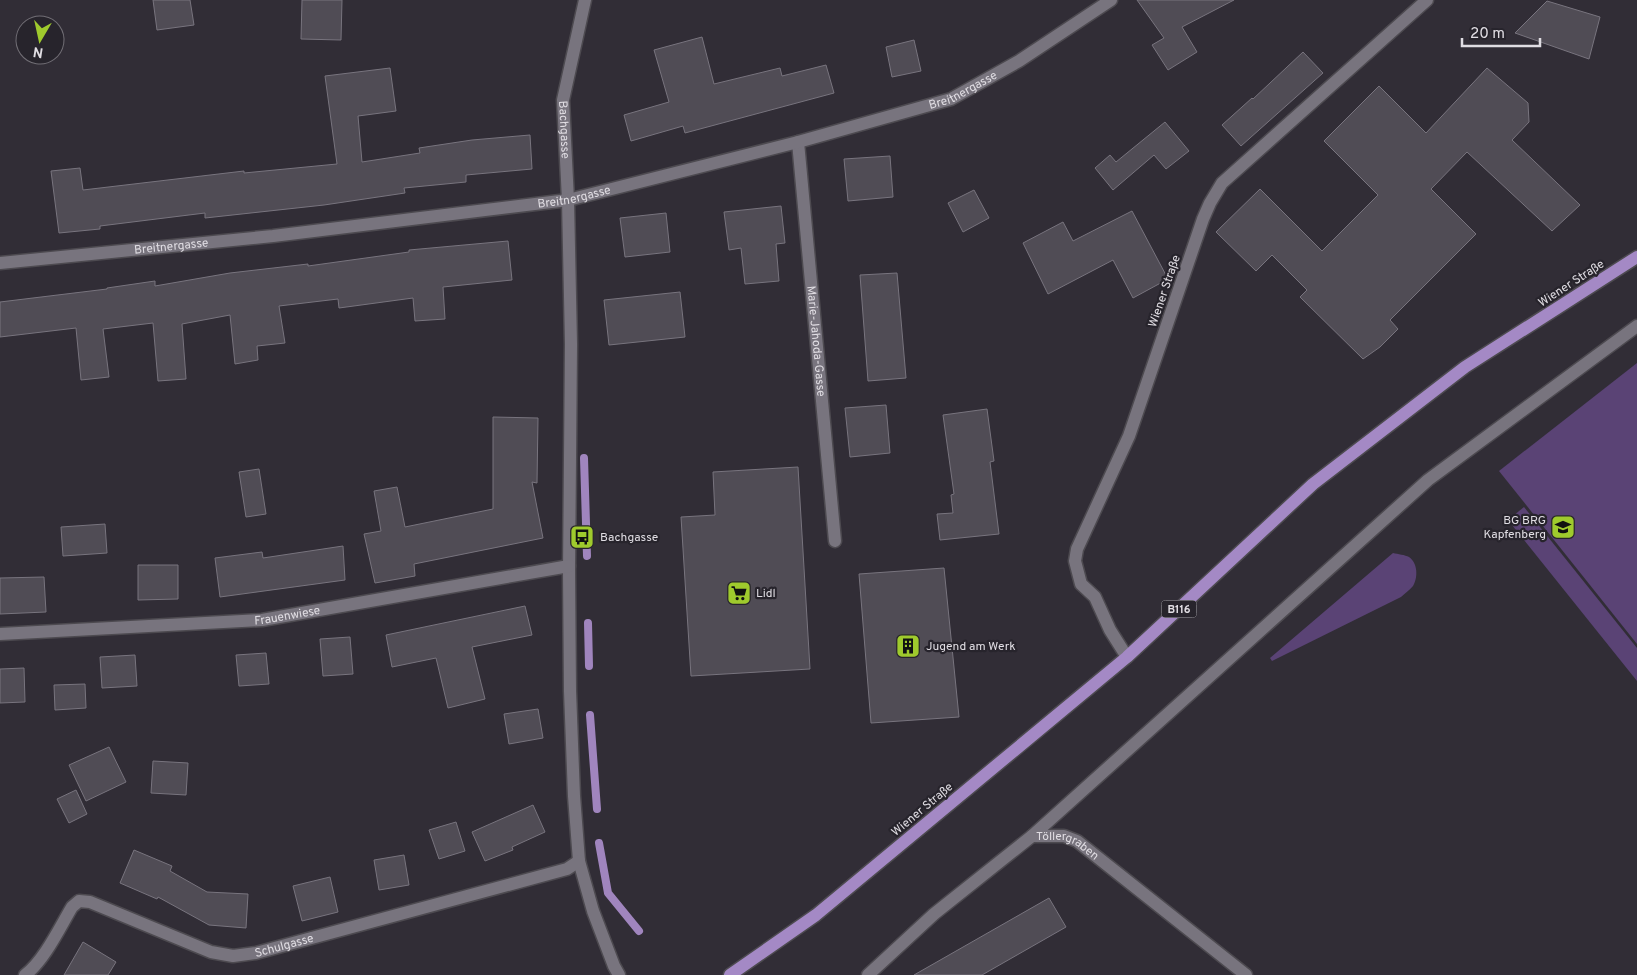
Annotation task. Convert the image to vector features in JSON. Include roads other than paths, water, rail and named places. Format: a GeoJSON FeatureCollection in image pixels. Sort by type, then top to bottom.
{"type":"FeatureCollection","features":[{"type":"Feature","properties":{"kind":"main road","name":"Wiener Straße"},"geometry":{"type":"LineString","coordinates":[[730,975],[816,915],[1127,657],[1313,484],[1465,367],[1637,257]]}},
{"type":"Feature","properties":{"kind":"street","name":"Bachgasse"},"geometry":{"type":"LineString","coordinates":[[585,0],[563,100],[568,200],[571,344],[570,691],[574,796],[579,861],[594,911],[619,975]]}},
{"type":"Feature","properties":{"kind":"street","name":"Breitnergasse"},"geometry":{"type":"LineString","coordinates":[[0,263],[273,236],[568,200],[798,142],[951,100],[1019,61],[1111,0]]}},
{"type":"Feature","properties":{"kind":"street","name":"Wiener Straße"},"geometry":{"type":"LineString","coordinates":[[1127,657],[1110,630],[1095,597],[1081,584],[1075,561],[1076,549],[1129,436],[1202,219],[1222,183],[1427,0]]}},
{"type":"Feature","properties":{"kind":"street","name":"Marie-Jahoda-Gasse"},"geometry":{"type":"LineString","coordinates":[[798,142],[835,541]]}},
{"type":"Feature","properties":{"kind":"street"},"geometry":{"type":"LineString","coordinates":[[1032,836],[1428,480],[1637,326]]}},
{"type":"Feature","properties":{"kind":"street","name":"Frauenwiese"},"geometry":{"type":"LineString","coordinates":[[0,634],[262,620],[569,566]]}},
{"type":"Feature","properties":{"kind":"street","name":"Töllergraben"},"geometry":{"type":"LineString","coordinates":[[868,975],[934,914],[1032,836],[1064,836],[1077,840],[1246,975]]}},
{"type":"Feature","properties":{"kind":"street","name":"Schulgasse"},"geometry":{"type":"LineString","coordinates":[[25,975],[39,961],[72,907],[79,901],[90,902],[211,952],[233,956],[256,952],[567,870],[579,861]]}},
{"type":"Feature","properties":{"kind":"waterway"},"geometry":{"type":"LineString","coordinates":[[584,458],[587,556]]}},
{"type":"Feature","properties":{"kind":"waterway"},"geometry":{"type":"LineString","coordinates":[[588,623],[589,666]]}},
{"type":"Feature","properties":{"kind":"waterway"},"geometry":{"type":"LineString","coordinates":[[590,715],[597,809]]}},
{"type":"Feature","properties":{"kind":"waterway"},"geometry":{"type":"LineString","coordinates":[[599,843],[608,893],[639,931]]}},
{"type":"Feature","properties":{"kind":"place","name":"BG BRG Kapfenberg"},"geometry":{"type":"Point","coordinates":[1563,527]}},
{"type":"Feature","properties":{"kind":"place","name":"Bachgasse"},"geometry":{"type":"Point","coordinates":[582,537]}},
{"type":"Feature","properties":{"kind":"place","name":"Lidl"},"geometry":{"type":"Point","coordinates":[739,593]}},
{"type":"Feature","properties":{"kind":"place","name":"Jugend am Werk"},"geometry":{"type":"Point","coordinates":[908,646]}}]}
